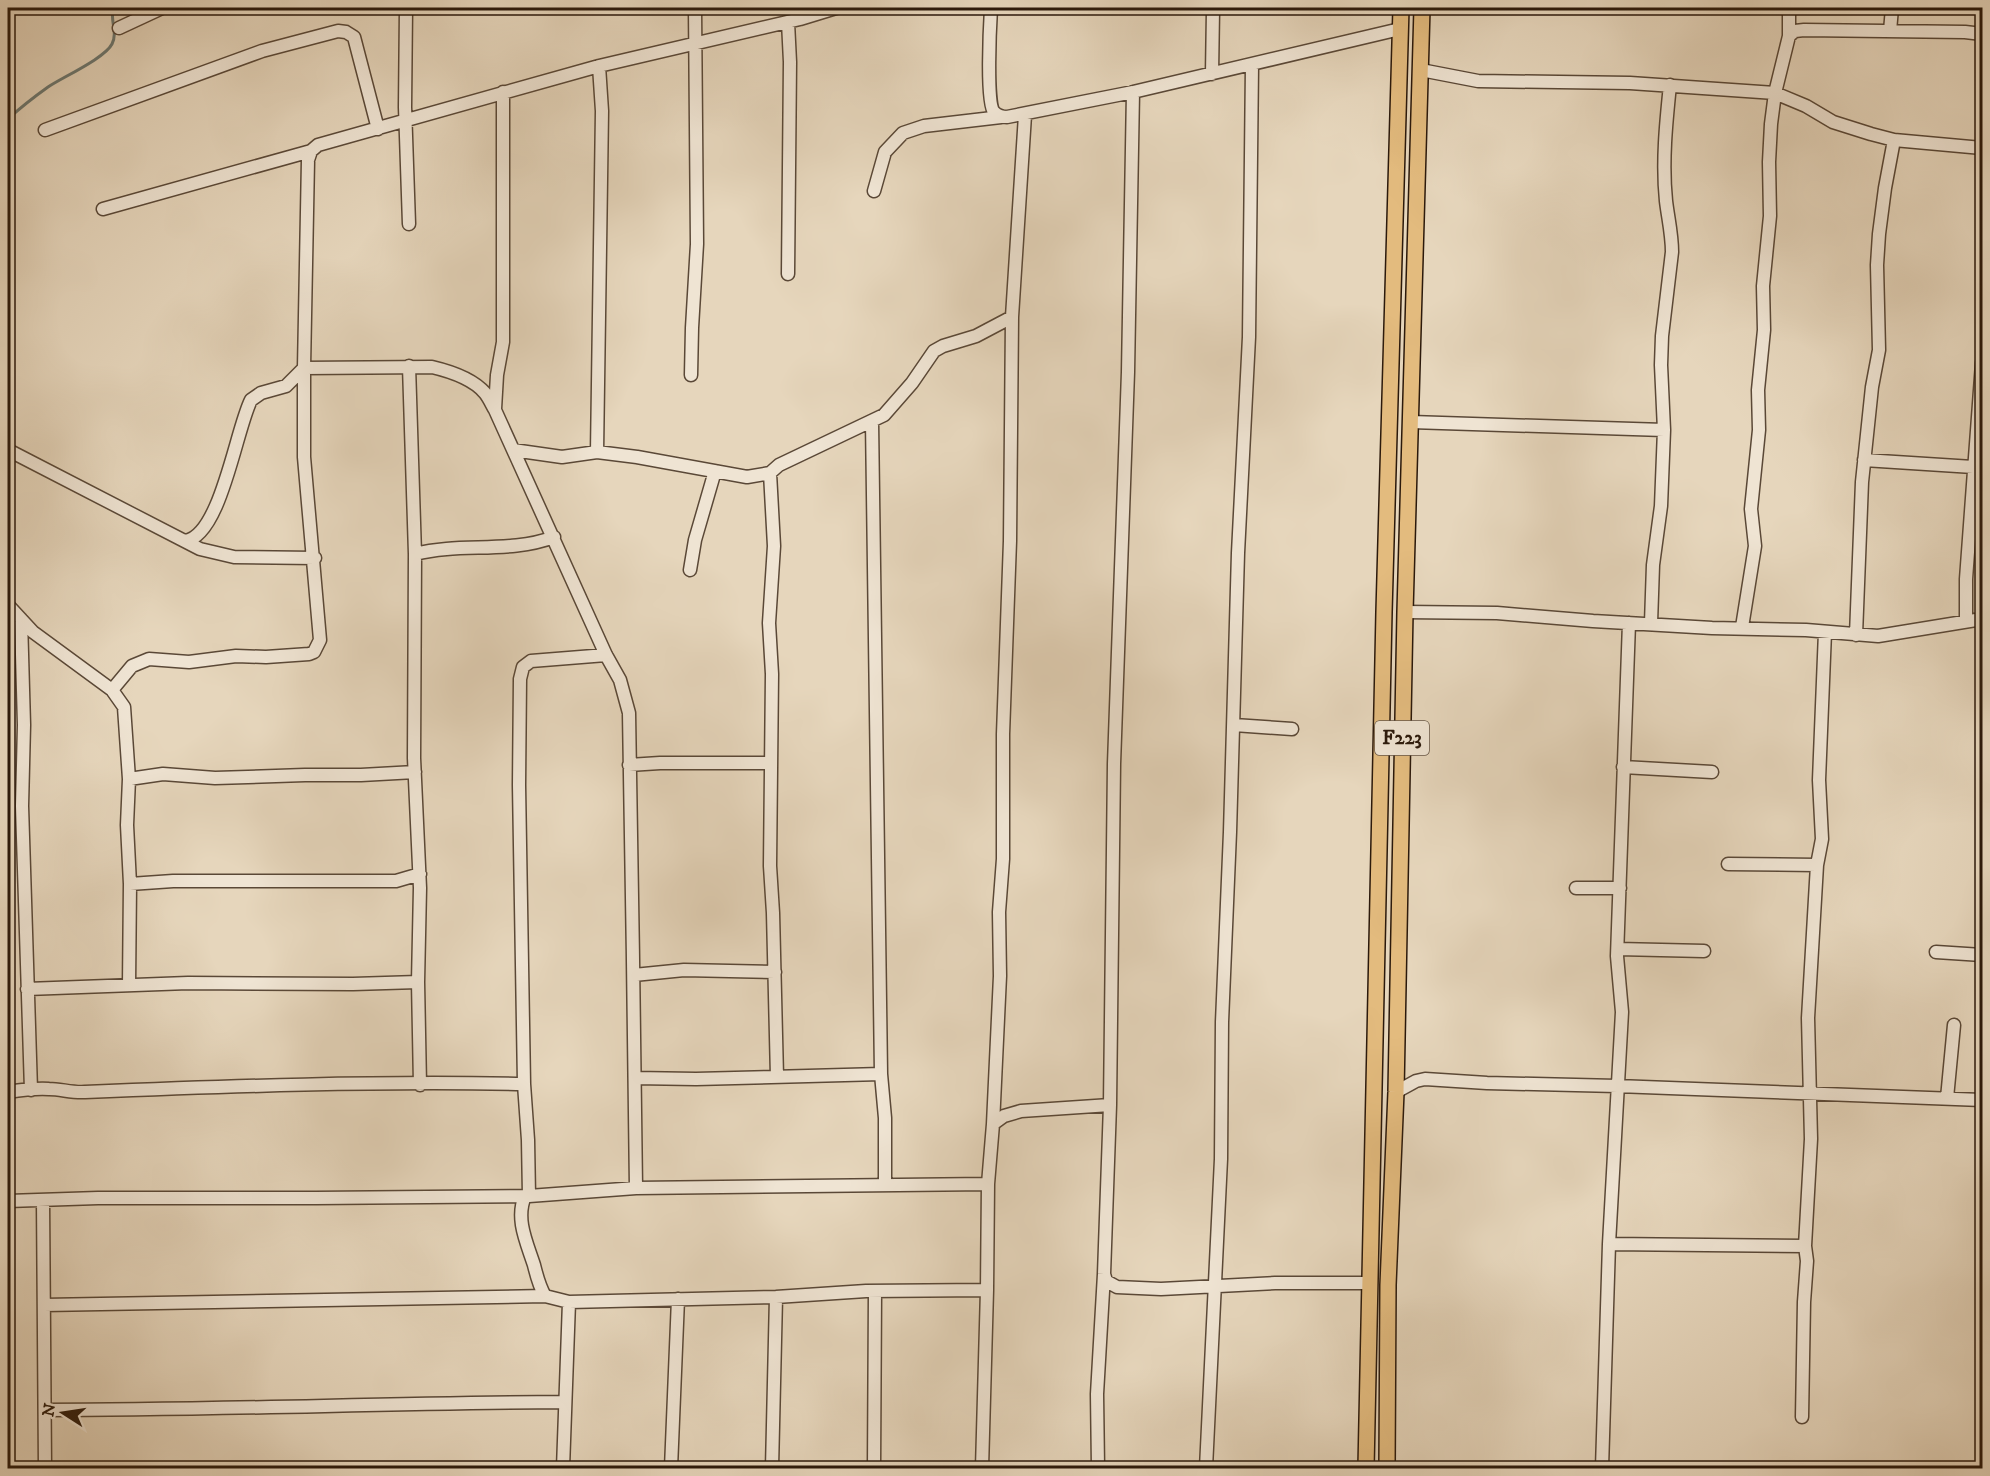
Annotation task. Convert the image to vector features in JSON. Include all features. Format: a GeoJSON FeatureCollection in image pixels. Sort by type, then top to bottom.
{"type":"FeatureCollection","features":[{"type":"Feature","properties":{"kind":"main road","name":"F223"},"geometry":{"type":"LineString","coordinates":[[1366,1468],[1401,8]]}},
{"type":"Feature","properties":{"kind":"main road","name":"F223"},"geometry":{"type":"LineString","coordinates":[[1387,1468],[1388,1284],[1396,1092],[1405,612],[1422,8]]}},
{"type":"Feature","properties":{"kind":"main road"},"geometry":{"type":"LineString","coordinates":[[1377,951],[1398,952]]}},
{"type":"Feature","properties":{"kind":"street"},"geometry":{"type":"LineString","coordinates":[[119,28],[162,8]]}},
{"type":"Feature","properties":{"kind":"street"},"geometry":{"type":"LineString","coordinates":[[406,8],[409,224]]}},
{"type":"Feature","properties":{"kind":"street"},"geometry":{"type":"LineString","coordinates":[[691,375],[697,244],[695,8]]}},
{"type":"Feature","properties":{"kind":"street"},"geometry":{"type":"LineString","coordinates":[[103,208],[311,151],[318,146],[503,92],[599,66],[788,22],[836,8]]}},
{"type":"Feature","properties":{"kind":"street"},"geometry":{"type":"LineString","coordinates":[[991,8],[992,107],[1001,117]]}},
{"type":"Feature","properties":{"kind":"street"},"geometry":{"type":"LineString","coordinates":[[1742,627],[1755,546],[1752,491],[1758,438],[1758,390],[1764,330],[1763,285],[1770,216],[1770,151],[1775,93],[1789,36],[1789,8]]}},
{"type":"Feature","properties":{"kind":"street"},"geometry":{"type":"LineString","coordinates":[[1890,31],[1892,8]]}},
{"type":"Feature","properties":{"kind":"street"},"geometry":{"type":"LineString","coordinates":[[1212,74],[1213,10]]}},
{"type":"Feature","properties":{"kind":"street"},"geometry":{"type":"LineString","coordinates":[[788,22],[790,62],[788,274]]}},
{"type":"Feature","properties":{"kind":"street"},"geometry":{"type":"LineString","coordinates":[[874,191],[885,152],[903,133],[924,126],[1025,115],[1252,65],[1400,29]]}},
{"type":"Feature","properties":{"kind":"street"},"geometry":{"type":"LineString","coordinates":[[1789,36],[1804,30],[1983,34]]}},
{"type":"Feature","properties":{"kind":"street"},"geometry":{"type":"LineString","coordinates":[[45,130],[262,51],[338,31],[346,32],[354,38],[378,129]]}},
{"type":"Feature","properties":{"kind":"street"},"geometry":{"type":"LineString","coordinates":[[1206,1468],[1221,1159],[1222,1022],[1234,725],[1238,553],[1249,337],[1252,65]]}},
{"type":"Feature","properties":{"kind":"street"},"geometry":{"type":"LineString","coordinates":[[597,452],[602,111],[599,66]]}},
{"type":"Feature","properties":{"kind":"street"},"geometry":{"type":"LineString","coordinates":[[1421,70],[1478,81],[1670,85],[1775,93],[1806,106],[1833,122],[1894,140],[1983,148]]}},
{"type":"Feature","properties":{"kind":"street"},"geometry":{"type":"LineString","coordinates":[[1651,623],[1653,565],[1661,506],[1664,430],[1662,336],[1672,239],[1666,200],[1666,119],[1670,85]]}},
{"type":"Feature","properties":{"kind":"street"},"geometry":{"type":"LineString","coordinates":[[495,410],[497,375],[503,342],[503,92]]}},
{"type":"Feature","properties":{"kind":"street"},"geometry":{"type":"LineString","coordinates":[[1098,1468],[1097,1394],[1106,1281],[1114,764],[1128,372],[1133,92]]}},
{"type":"Feature","properties":{"kind":"street"},"geometry":{"type":"LineString","coordinates":[[982,1468],[988,1184],[1000,976],[999,912],[1003,859],[1003,734],[1010,541],[1012,317],[1025,115]]}},
{"type":"Feature","properties":{"kind":"street"},"geometry":{"type":"LineString","coordinates":[[1856,635],[1864,460],[1872,387],[1879,350],[1877,265],[1879,234],[1894,140]]}},
{"type":"Feature","properties":{"kind":"street"},"geometry":{"type":"LineString","coordinates":[[112,690],[132,666],[148,659],[189,662],[236,656],[266,657],[309,654],[314,652],[320,640],[315,558],[304,457],[308,159],[311,151]]}},
{"type":"Feature","properties":{"kind":"street"},"geometry":{"type":"LineString","coordinates":[[513,450],[570,457],[597,452],[673,462],[747,477],[770,473],[779,465],[884,415],[899,400],[934,351],[976,336],[1012,317]]}},
{"type":"Feature","properties":{"kind":"street"},"geometry":{"type":"LineString","coordinates":[[1966,621],[1966,579],[1973,467],[1983,363]]}},
{"type":"Feature","properties":{"kind":"street"},"geometry":{"type":"LineString","coordinates":[[409,366],[415,554],[415,772],[420,874],[418,982],[420,1084]]}},
{"type":"Feature","properties":{"kind":"street"},"geometry":{"type":"LineString","coordinates":[[184,541],[194,538],[202,530],[220,494],[251,400],[261,393],[286,386],[304,368],[432,367],[445,370],[475,385],[485,394],[495,410],[606,655],[620,680],[629,713],[636,1188]]}},
{"type":"Feature","properties":{"kind":"street"},"geometry":{"type":"LineString","coordinates":[[872,421],[881,1074],[885,1118],[885,1184]]}},
{"type":"Feature","properties":{"kind":"street"},"geometry":{"type":"LineString","coordinates":[[1411,422],[1664,430]]}},
{"type":"Feature","properties":{"kind":"street"},"geometry":{"type":"LineString","coordinates":[[8,450],[184,541],[215,554],[234,557],[315,558]]}},
{"type":"Feature","properties":{"kind":"street"},"geometry":{"type":"LineString","coordinates":[[1864,460],[1973,467]]}},
{"type":"Feature","properties":{"kind":"street"},"geometry":{"type":"LineString","coordinates":[[690,570],[695,540],[715,471]]}},
{"type":"Feature","properties":{"kind":"street"},"geometry":{"type":"LineString","coordinates":[[770,473],[774,546],[769,623],[772,674],[770,866],[777,1077]]}},
{"type":"Feature","properties":{"kind":"street"},"geometry":{"type":"LineString","coordinates":[[415,554],[450,548],[520,546],[536,544],[554,537]]}},
{"type":"Feature","properties":{"kind":"street"},"geometry":{"type":"LineString","coordinates":[[8,605],[33,632],[112,690],[124,707],[129,779],[127,825],[130,884],[129,985]]}},
{"type":"Feature","properties":{"kind":"street"},"geometry":{"type":"LineString","coordinates":[[1405,612],[1479,612],[1629,623],[1742,627],[1878,636],[1983,619]]}},
{"type":"Feature","properties":{"kind":"street"},"geometry":{"type":"LineString","coordinates":[[21,619],[24,725],[22,816],[31,1090]]}},
{"type":"Feature","properties":{"kind":"street"},"geometry":{"type":"LineString","coordinates":[[1602,1468],[1609,1244],[1622,1011],[1622,994],[1617,966],[1629,623]]}},
{"type":"Feature","properties":{"kind":"street"},"geometry":{"type":"LineString","coordinates":[[1802,1417],[1807,1261],[1805,1246],[1811,1139],[1808,1018],[1817,865],[1822,838],[1819,780],[1825,632]]}},
{"type":"Feature","properties":{"kind":"street"},"geometry":{"type":"LineString","coordinates":[[529,1196],[524,1084],[519,785],[520,679],[523,668],[531,662],[606,655]]}},
{"type":"Feature","properties":{"kind":"street"},"geometry":{"type":"LineString","coordinates":[[1234,725],[1292,729]]}},
{"type":"Feature","properties":{"kind":"street"},"geometry":{"type":"LineString","coordinates":[[629,765],[771,763]]}},
{"type":"Feature","properties":{"kind":"street"},"geometry":{"type":"LineString","coordinates":[[1623,767],[1712,772]]}},
{"type":"Feature","properties":{"kind":"street"},"geometry":{"type":"LineString","coordinates":[[129,779],[163,774],[215,778],[415,772]]}},
{"type":"Feature","properties":{"kind":"street"},"geometry":{"type":"LineString","coordinates":[[1728,864],[1817,865]]}},
{"type":"Feature","properties":{"kind":"street"},"geometry":{"type":"LineString","coordinates":[[130,884],[173,881],[396,881],[420,874]]}},
{"type":"Feature","properties":{"kind":"street"},"geometry":{"type":"LineString","coordinates":[[1575,888],[1620,888]]}},
{"type":"Feature","properties":{"kind":"street"},"geometry":{"type":"LineString","coordinates":[[1618,949],[1704,951]]}},
{"type":"Feature","properties":{"kind":"street"},"geometry":{"type":"LineString","coordinates":[[1936,952],[1983,955]]}},
{"type":"Feature","properties":{"kind":"street"},"geometry":{"type":"LineString","coordinates":[[634,975],[684,970],[775,972]]}},
{"type":"Feature","properties":{"kind":"street"},"geometry":{"type":"LineString","coordinates":[[27,988],[418,982]]}},
{"type":"Feature","properties":{"kind":"street"},"geometry":{"type":"LineString","coordinates":[[1947,1098],[1954,1025]]}},
{"type":"Feature","properties":{"kind":"street"},"geometry":{"type":"LineString","coordinates":[[635,1078],[881,1074]]}},
{"type":"Feature","properties":{"kind":"street"},"geometry":{"type":"LineString","coordinates":[[1396,1092],[1416,1081],[1425,1079],[1983,1100]]}},
{"type":"Feature","properties":{"kind":"street"},"geometry":{"type":"LineString","coordinates":[[8,1092],[48,1089],[85,1092],[316,1084],[524,1084]]}},
{"type":"Feature","properties":{"kind":"street"},"geometry":{"type":"LineString","coordinates":[[993,1124],[1004,1116],[1021,1111],[1110,1105]]}},
{"type":"Feature","properties":{"kind":"street"},"geometry":{"type":"LineString","coordinates":[[8,1200],[529,1196],[636,1188],[988,1184]]}},
{"type":"Feature","properties":{"kind":"street"},"geometry":{"type":"LineString","coordinates":[[529,1196],[525,1196],[522,1201],[521,1219],[539,1286],[545,1296]]}},
{"type":"Feature","properties":{"kind":"street"},"geometry":{"type":"LineString","coordinates":[[43,1200],[45,1468]]}},
{"type":"Feature","properties":{"kind":"street"},"geometry":{"type":"LineString","coordinates":[[1609,1244],[1805,1246]]}},
{"type":"Feature","properties":{"kind":"street"},"geometry":{"type":"LineString","coordinates":[[1106,1281],[1117,1287],[1161,1289],[1275,1283],[1370,1283]]}},
{"type":"Feature","properties":{"kind":"street"},"geometry":{"type":"LineString","coordinates":[[44,1305],[545,1296],[568,1302],[776,1297],[875,1291],[987,1290]]}},
{"type":"Feature","properties":{"kind":"street"},"geometry":{"type":"LineString","coordinates":[[874,1468],[875,1291]]}},
{"type":"Feature","properties":{"kind":"street"},"geometry":{"type":"LineString","coordinates":[[772,1468],[776,1297]]}},
{"type":"Feature","properties":{"kind":"street"},"geometry":{"type":"LineString","coordinates":[[671,1468],[678,1299]]}},
{"type":"Feature","properties":{"kind":"street"},"geometry":{"type":"LineString","coordinates":[[563,1468],[568,1302]]}},
{"type":"Feature","properties":{"kind":"street"},"geometry":{"type":"LineString","coordinates":[[45,1410],[243,1408],[414,1402],[564,1402]]}},
{"type":"Feature","properties":{"kind":"waterway"},"geometry":{"type":"LineString","coordinates":[[8,119],[48,87],[93,61],[108,49],[114,40],[113,8]]}}]}
